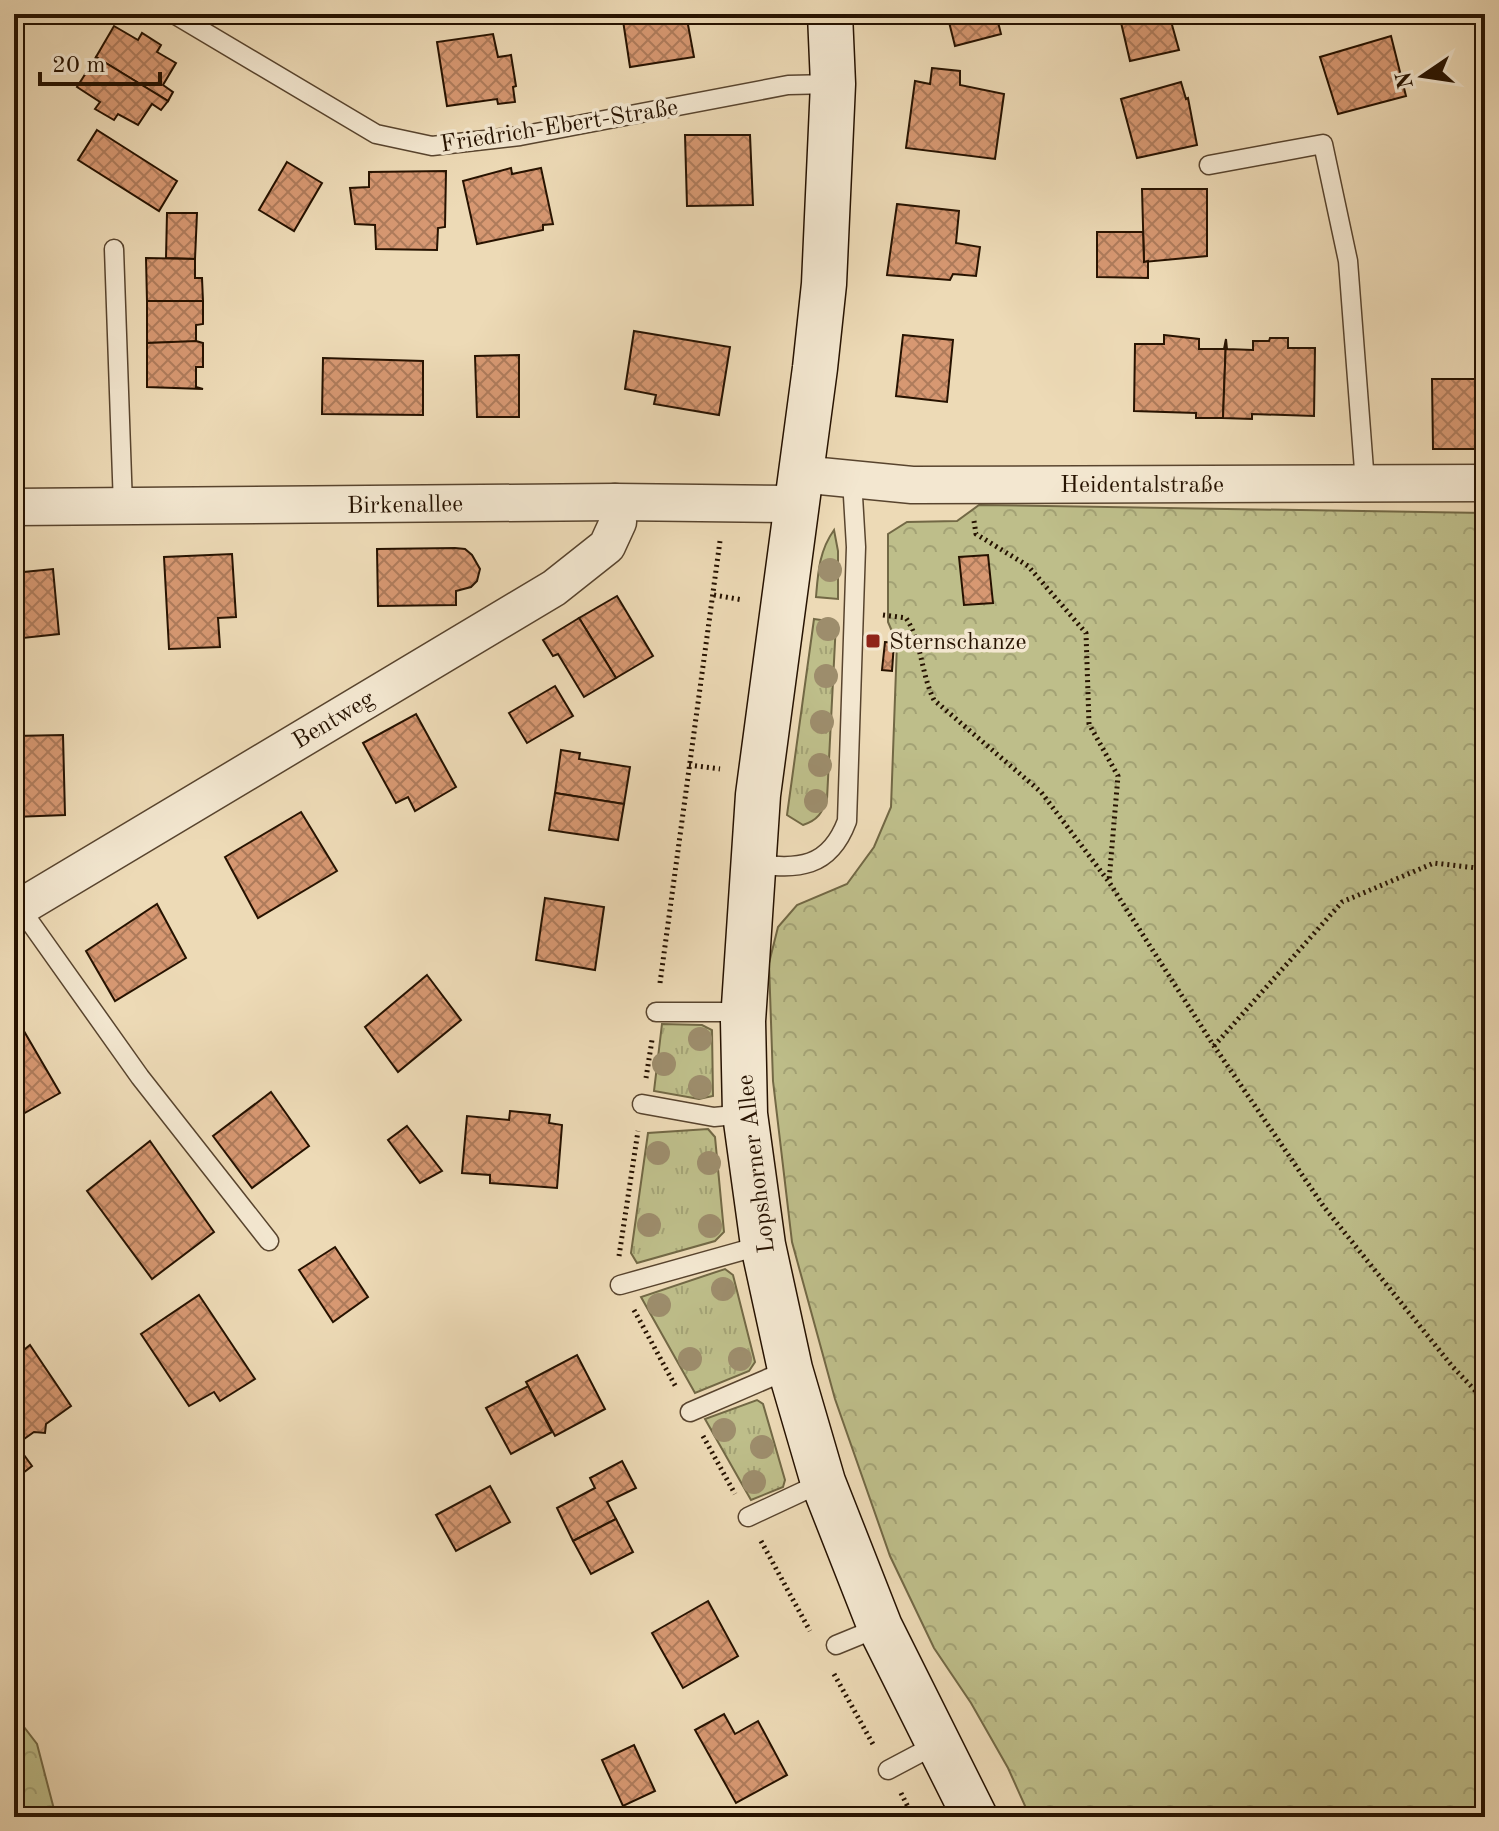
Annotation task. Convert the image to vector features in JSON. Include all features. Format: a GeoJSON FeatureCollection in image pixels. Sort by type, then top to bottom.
{"type":"FeatureCollection","features":[{"type":"Feature","properties":{"kind":"main road"},"geometry":{"type":"LineString","coordinates":[[798,489],[824,284],[833,84],[830,14]]}},
{"type":"Feature","properties":{"kind":"main road","name":"Lopshorner Allee"},"geometry":{"type":"LineString","coordinates":[[798,489],[751,864],[744,1012],[745,1114],[763,1245],[790,1369],[823,1482],[880,1627],[975,1817]]}},
{"type":"Feature","properties":{"kind":"street","name":"Heidentalstraße"},"geometry":{"type":"LineString","coordinates":[[798,489],[852,479],[912,485],[1485,483]]}},
{"type":"Feature","properties":{"kind":"street","name":"Birkenallee"},"geometry":{"type":"LineString","coordinates":[[14,507],[615,502],[798,489]]}},
{"type":"Feature","properties":{"kind":"street","name":"Bentweg"},"geometry":{"type":"LineString","coordinates":[[17,909],[554,588],[607,546],[618,522],[615,502]]}},
{"type":"Feature","properties":{"kind":"lane","name":"Friedrich-Ebert-Straße"},"geometry":{"type":"LineString","coordinates":[[174,14],[376,134],[432,146],[520,136],[788,85],[833,84]]}},
{"type":"Feature","properties":{"kind":"lane"},"geometry":{"type":"LineString","coordinates":[[1209,165],[1323,144],[1348,261],[1365,483]]}},
{"type":"Feature","properties":{"kind":"lane"},"geometry":{"type":"LineString","coordinates":[[114,249],[123,506]]}},
{"type":"Feature","properties":{"kind":"lane"},"geometry":{"type":"LineString","coordinates":[[751,864],[788,867],[808,864],[827,853],[840,838],[847,821],[856,547],[852,479]]}},
{"type":"Feature","properties":{"kind":"lane"},"geometry":{"type":"LineString","coordinates":[[17,909],[140,1077],[269,1241]]}},
{"type":"Feature","properties":{"kind":"lane"},"geometry":{"type":"LineString","coordinates":[[656,1012],[744,1012]]}},
{"type":"Feature","properties":{"kind":"lane"},"geometry":{"type":"LineString","coordinates":[[642,1104],[714,1117],[745,1114]]}},
{"type":"Feature","properties":{"kind":"lane"},"geometry":{"type":"LineString","coordinates":[[620,1285],[763,1245]]}},
{"type":"Feature","properties":{"kind":"lane"},"geometry":{"type":"LineString","coordinates":[[690,1412],[790,1369]]}},
{"type":"Feature","properties":{"kind":"lane"},"geometry":{"type":"LineString","coordinates":[[748,1517],[823,1482]]}},
{"type":"Feature","properties":{"kind":"lane"},"geometry":{"type":"LineString","coordinates":[[836,1645],[880,1627]]}},
{"type":"Feature","properties":{"kind":"lane"},"geometry":{"type":"LineString","coordinates":[[888,1770],[939,1743]]}},
{"type":"Feature","properties":{"kind":"path"},"geometry":{"type":"LineString","coordinates":[[970,485],[976,534],[1028,566],[1086,633],[1089,724],[1118,776],[1109,882]]}},
{"type":"Feature","properties":{"kind":"path"},"geometry":{"type":"LineString","coordinates":[[714,595],[748,600]]}},
{"type":"Feature","properties":{"kind":"path"},"geometry":{"type":"LineString","coordinates":[[854,614],[906,618],[913,628],[925,682],[934,700],[1041,792],[1109,882],[1214,1046],[1324,1207],[1452,1366],[1485,1401]]}},
{"type":"Feature","properties":{"kind":"path"},"geometry":{"type":"LineString","coordinates":[[689,765],[725,770]]}},
{"type":"Feature","properties":{"kind":"path"},"geometry":{"type":"LineString","coordinates":[[1214,1046],[1342,902],[1434,863],[1485,869]]}},
{"type":"Feature","properties":{"kind":"green space"},"geometry":{"type":"Polygon","coordinates":[[[979,505],[1485,513],[1485,1817],[1030,1817],[1008,1768],[971,1703],[934,1648],[890,1556],[835,1399],[792,1242],[773,1081],[769,963],[778,927],[797,905],[847,884],[874,847],[891,807],[897,643],[888,622],[888,534],[907,522],[957,521],[979,505]]]}},
{"type":"Feature","properties":{"kind":"green space"},"geometry":{"type":"Polygon","coordinates":[[[834,530],[838,551],[838,599],[816,597],[822,554],[834,530]]]}},
{"type":"Feature","properties":{"kind":"green space"},"geometry":{"type":"Polygon","coordinates":[[[814,619],[836,622],[827,799],[819,815],[803,825],[787,815],[814,619]]]}},
{"type":"Feature","properties":{"kind":"green space"},"geometry":{"type":"Polygon","coordinates":[[[662,1024],[702,1025],[712,1030],[713,1096],[699,1099],[654,1091],[662,1024]]]}},
{"type":"Feature","properties":{"kind":"green space"},"geometry":{"type":"Polygon","coordinates":[[[708,1129],[715,1137],[724,1232],[715,1241],[637,1263],[631,1253],[648,1133],[708,1129]]]}},
{"type":"Feature","properties":{"kind":"green space"},"geometry":{"type":"Polygon","coordinates":[[[725,1269],[733,1275],[755,1362],[749,1371],[695,1393],[641,1297],[725,1269]]]}},
{"type":"Feature","properties":{"kind":"green space"},"geometry":{"type":"Polygon","coordinates":[[[757,1400],[763,1404],[785,1480],[783,1487],[751,1500],[705,1419],[757,1400]]]}},
{"type":"Feature","properties":{"kind":"green space"},"geometry":{"type":"Polygon","coordinates":[[[14,1714],[37,1744],[56,1817],[14,1817],[14,1714]]]}},
{"type":"Feature","properties":{"kind":"building"},"geometry":{"type":"Polygon","coordinates":[[[622,14],[686,14],[694,57],[630,67],[622,14]]]}},
{"type":"Feature","properties":{"kind":"building"},"geometry":{"type":"Polygon","coordinates":[[[947,14],[996,14],[1001,34],[955,46],[947,14]]]}},
{"type":"Feature","properties":{"kind":"building"},"geometry":{"type":"Polygon","coordinates":[[[1119,14],[1169,14],[1179,50],[1130,61],[1119,14]]]}},
{"type":"Feature","properties":{"kind":"building"},"geometry":{"type":"Polygon","coordinates":[[[114,26],[138,40],[142,33],[161,45],[157,52],[176,63],[163,85],[173,92],[168,101],[96,57],[114,26]]]}},
{"type":"Feature","properties":{"kind":"building"},"geometry":{"type":"Polygon","coordinates":[[[493,34],[498,57],[511,55],[515,102],[498,104],[497,99],[447,106],[437,42],[493,34]]]}},
{"type":"Feature","properties":{"kind":"building"},"geometry":{"type":"Polygon","coordinates":[[[1391,36],[1406,96],[1338,114],[1320,57],[1391,36]]]}},
{"type":"Feature","properties":{"kind":"building"},"geometry":{"type":"Polygon","coordinates":[[[96,57],[168,101],[161,110],[152,104],[138,125],[118,114],[114,120],[95,109],[100,102],[77,87],[96,57]]]}},
{"type":"Feature","properties":{"kind":"building"},"geometry":{"type":"Polygon","coordinates":[[[932,68],[960,71],[960,85],[1004,94],[995,159],[906,148],[915,81],[930,84],[932,68]]]}},
{"type":"Feature","properties":{"kind":"building"},"geometry":{"type":"Polygon","coordinates":[[[1181,82],[1188,98],[1197,145],[1137,158],[1121,99],[1181,82]]]}},
{"type":"Feature","properties":{"kind":"building"},"geometry":{"type":"Polygon","coordinates":[[[97,130],[177,181],[159,211],[78,160],[97,130]]]}},
{"type":"Feature","properties":{"kind":"building"},"geometry":{"type":"Polygon","coordinates":[[[685,135],[750,135],[753,205],[687,206],[685,135]]]}},
{"type":"Feature","properties":{"kind":"building"},"geometry":{"type":"Polygon","coordinates":[[[287,162],[322,183],[294,231],[259,210],[287,162]]]}},
{"type":"Feature","properties":{"kind":"building"},"geometry":{"type":"Polygon","coordinates":[[[511,168],[512,174],[541,168],[553,224],[543,225],[543,230],[477,244],[463,181],[511,168]]]}},
{"type":"Feature","properties":{"kind":"building"},"geometry":{"type":"Polygon","coordinates":[[[446,171],[445,227],[438,228],[437,250],[376,249],[375,225],[355,224],[350,188],[369,187],[369,172],[446,171]]]}},
{"type":"Feature","properties":{"kind":"building"},"geometry":{"type":"Polygon","coordinates":[[[1142,189],[1207,189],[1207,256],[1144,262],[1142,189]]]}},
{"type":"Feature","properties":{"kind":"building"},"geometry":{"type":"Polygon","coordinates":[[[897,204],[959,211],[956,243],[980,247],[976,276],[953,274],[950,280],[887,275],[897,204]]]}},
{"type":"Feature","properties":{"kind":"building"},"geometry":{"type":"Polygon","coordinates":[[[167,213],[197,213],[195,259],[166,258],[167,213]]]}},
{"type":"Feature","properties":{"kind":"building"},"geometry":{"type":"Polygon","coordinates":[[[1097,232],[1143,232],[1148,278],[1097,277],[1097,232]]]}},
{"type":"Feature","properties":{"kind":"building"},"geometry":{"type":"Polygon","coordinates":[[[146,258],[195,259],[195,278],[202,278],[203,301],[147,301],[146,258]]]}},
{"type":"Feature","properties":{"kind":"building"},"geometry":{"type":"Polygon","coordinates":[[[147,301],[203,301],[203,324],[196,325],[196,342],[147,343],[147,301]]]}},
{"type":"Feature","properties":{"kind":"building"},"geometry":{"type":"Polygon","coordinates":[[[634,331],[730,347],[719,415],[654,404],[656,395],[625,389],[634,331]]]}},
{"type":"Feature","properties":{"kind":"building"},"geometry":{"type":"Polygon","coordinates":[[[903,335],[953,340],[947,402],[896,396],[903,335]]]}},
{"type":"Feature","properties":{"kind":"building"},"geometry":{"type":"Polygon","coordinates":[[[1164,335],[1199,339],[1199,349],[1224,349],[1226,339],[1223,418],[1196,418],[1196,413],[1134,411],[1135,344],[1164,344],[1164,335]]]}},
{"type":"Feature","properties":{"kind":"building"},"geometry":{"type":"Polygon","coordinates":[[[1270,338],[1288,338],[1288,348],[1315,348],[1314,416],[1252,414],[1252,419],[1223,418],[1226,339],[1227,349],[1253,350],[1253,341],[1269,341],[1270,338]]]}},
{"type":"Feature","properties":{"kind":"building"},"geometry":{"type":"Polygon","coordinates":[[[147,343],[203,343],[203,367],[196,367],[196,387],[203,389],[147,387],[147,343]]]}},
{"type":"Feature","properties":{"kind":"building"},"geometry":{"type":"Polygon","coordinates":[[[519,355],[519,417],[477,417],[475,356],[519,355]]]}},
{"type":"Feature","properties":{"kind":"building"},"geometry":{"type":"Polygon","coordinates":[[[323,358],[423,361],[423,415],[322,414],[323,358]]]}},
{"type":"Feature","properties":{"kind":"building"},"geometry":{"type":"Polygon","coordinates":[[[14,370],[21,370],[22,399],[14,399],[14,370]]]}},
{"type":"Feature","properties":{"kind":"building"},"geometry":{"type":"Polygon","coordinates":[[[1432,379],[1482,379],[1483,449],[1433,449],[1432,379]]]}},
{"type":"Feature","properties":{"kind":"building"},"geometry":{"type":"Polygon","coordinates":[[[377,549],[465,549],[480,569],[477,581],[471,587],[456,591],[456,605],[378,606],[377,549]]]}},
{"type":"Feature","properties":{"kind":"building"},"geometry":{"type":"Polygon","coordinates":[[[232,554],[236,617],[218,618],[220,647],[169,649],[164,557],[232,554]]]}},
{"type":"Feature","properties":{"kind":"building"},"geometry":{"type":"Polygon","coordinates":[[[988,555],[993,603],[964,605],[959,557],[988,555]]]}},
{"type":"Feature","properties":{"kind":"building"},"geometry":{"type":"Polygon","coordinates":[[[53,569],[59,634],[14,639],[14,573],[53,569]]]}},
{"type":"Feature","properties":{"kind":"building"},"geometry":{"type":"Polygon","coordinates":[[[617,596],[653,656],[616,678],[579,618],[617,596]]]}},
{"type":"Feature","properties":{"kind":"building"},"geometry":{"type":"Polygon","coordinates":[[[579,618],[616,678],[584,697],[558,654],[553,656],[543,640],[579,618]]]}},
{"type":"Feature","properties":{"kind":"building"},"geometry":{"type":"Polygon","coordinates":[[[885,642],[894,643],[892,671],[882,670],[885,642]]]}},
{"type":"Feature","properties":{"kind":"building"},"geometry":{"type":"Polygon","coordinates":[[[555,686],[573,716],[527,743],[509,713],[555,686]]]}},
{"type":"Feature","properties":{"kind":"building"},"geometry":{"type":"Polygon","coordinates":[[[416,714],[456,787],[415,811],[408,797],[396,803],[363,743],[416,714]]]}},
{"type":"Feature","properties":{"kind":"building"},"geometry":{"type":"Polygon","coordinates":[[[63,735],[65,815],[14,817],[14,736],[63,735]]]}},
{"type":"Feature","properties":{"kind":"building"},"geometry":{"type":"Polygon","coordinates":[[[561,750],[580,753],[579,759],[630,767],[624,804],[555,793],[561,750]]]}},
{"type":"Feature","properties":{"kind":"building"},"geometry":{"type":"Polygon","coordinates":[[[555,793],[624,804],[618,840],[549,830],[555,793]]]}},
{"type":"Feature","properties":{"kind":"building"},"geometry":{"type":"Polygon","coordinates":[[[301,812],[337,871],[258,918],[225,857],[301,812]]]}},
{"type":"Feature","properties":{"kind":"building"},"geometry":{"type":"Polygon","coordinates":[[[545,898],[604,907],[595,970],[536,960],[545,898]]]}},
{"type":"Feature","properties":{"kind":"building"},"geometry":{"type":"Polygon","coordinates":[[[157,904],[186,958],[115,1001],[86,951],[157,904]]]}},
{"type":"Feature","properties":{"kind":"building"},"geometry":{"type":"Polygon","coordinates":[[[427,975],[461,1020],[398,1072],[365,1027],[427,975]]]}},
{"type":"Feature","properties":{"kind":"building"},"geometry":{"type":"Polygon","coordinates":[[[14,1014],[60,1093],[14,1119],[14,1014]]]}},
{"type":"Feature","properties":{"kind":"building"},"geometry":{"type":"Polygon","coordinates":[[[271,1092],[309,1146],[252,1188],[213,1136],[271,1092]]]}},
{"type":"Feature","properties":{"kind":"building"},"geometry":{"type":"Polygon","coordinates":[[[510,1111],[550,1115],[549,1123],[562,1125],[557,1188],[490,1183],[490,1175],[462,1173],[467,1116],[509,1120],[510,1111]]]}},
{"type":"Feature","properties":{"kind":"building"},"geometry":{"type":"Polygon","coordinates":[[[407,1126],[442,1171],[420,1183],[388,1140],[407,1126]]]}},
{"type":"Feature","properties":{"kind":"building"},"geometry":{"type":"Polygon","coordinates":[[[150,1141],[214,1232],[152,1279],[87,1191],[150,1141]]]}},
{"type":"Feature","properties":{"kind":"building"},"geometry":{"type":"Polygon","coordinates":[[[335,1247],[368,1297],[333,1322],[299,1270],[335,1247]]]}},
{"type":"Feature","properties":{"kind":"building"},"geometry":{"type":"Polygon","coordinates":[[[199,1295],[255,1379],[220,1401],[214,1392],[189,1406],[141,1334],[199,1295]]]}},
{"type":"Feature","properties":{"kind":"building"},"geometry":{"type":"Polygon","coordinates":[[[30,1345],[71,1406],[46,1424],[45,1433],[34,1432],[14,1446],[14,1358],[30,1345]]]}},
{"type":"Feature","properties":{"kind":"building"},"geometry":{"type":"Polygon","coordinates":[[[577,1355],[605,1409],[555,1436],[526,1382],[577,1355]]]}},
{"type":"Feature","properties":{"kind":"building"},"geometry":{"type":"Polygon","coordinates":[[[528,1386],[552,1432],[511,1454],[486,1408],[528,1386]]]}},
{"type":"Feature","properties":{"kind":"building"},"geometry":{"type":"Polygon","coordinates":[[[16,1444],[32,1466],[14,1480],[14,1446],[16,1444]]]}},
{"type":"Feature","properties":{"kind":"building"},"geometry":{"type":"Polygon","coordinates":[[[622,1461],[636,1488],[607,1502],[616,1519],[573,1541],[557,1508],[595,1488],[590,1478],[622,1461]]]}},
{"type":"Feature","properties":{"kind":"building"},"geometry":{"type":"Polygon","coordinates":[[[490,1486],[510,1522],[456,1551],[436,1515],[490,1486]]]}},
{"type":"Feature","properties":{"kind":"building"},"geometry":{"type":"Polygon","coordinates":[[[616,1519],[633,1552],[591,1574],[573,1541],[616,1519]]]}},
{"type":"Feature","properties":{"kind":"building"},"geometry":{"type":"Polygon","coordinates":[[[708,1601],[738,1656],[683,1688],[652,1633],[708,1601]]]}},
{"type":"Feature","properties":{"kind":"building"},"geometry":{"type":"Polygon","coordinates":[[[724,1714],[735,1734],[758,1721],[787,1775],[736,1803],[695,1730],[724,1714]]]}},
{"type":"Feature","properties":{"kind":"building"},"geometry":{"type":"Polygon","coordinates":[[[634,1745],[655,1791],[623,1806],[602,1760],[634,1745]]]}},
{"type":"Feature","properties":{"kind":"place","name":"Sternschanze"},"geometry":{"type":"Point","coordinates":[873,641]}}]}
